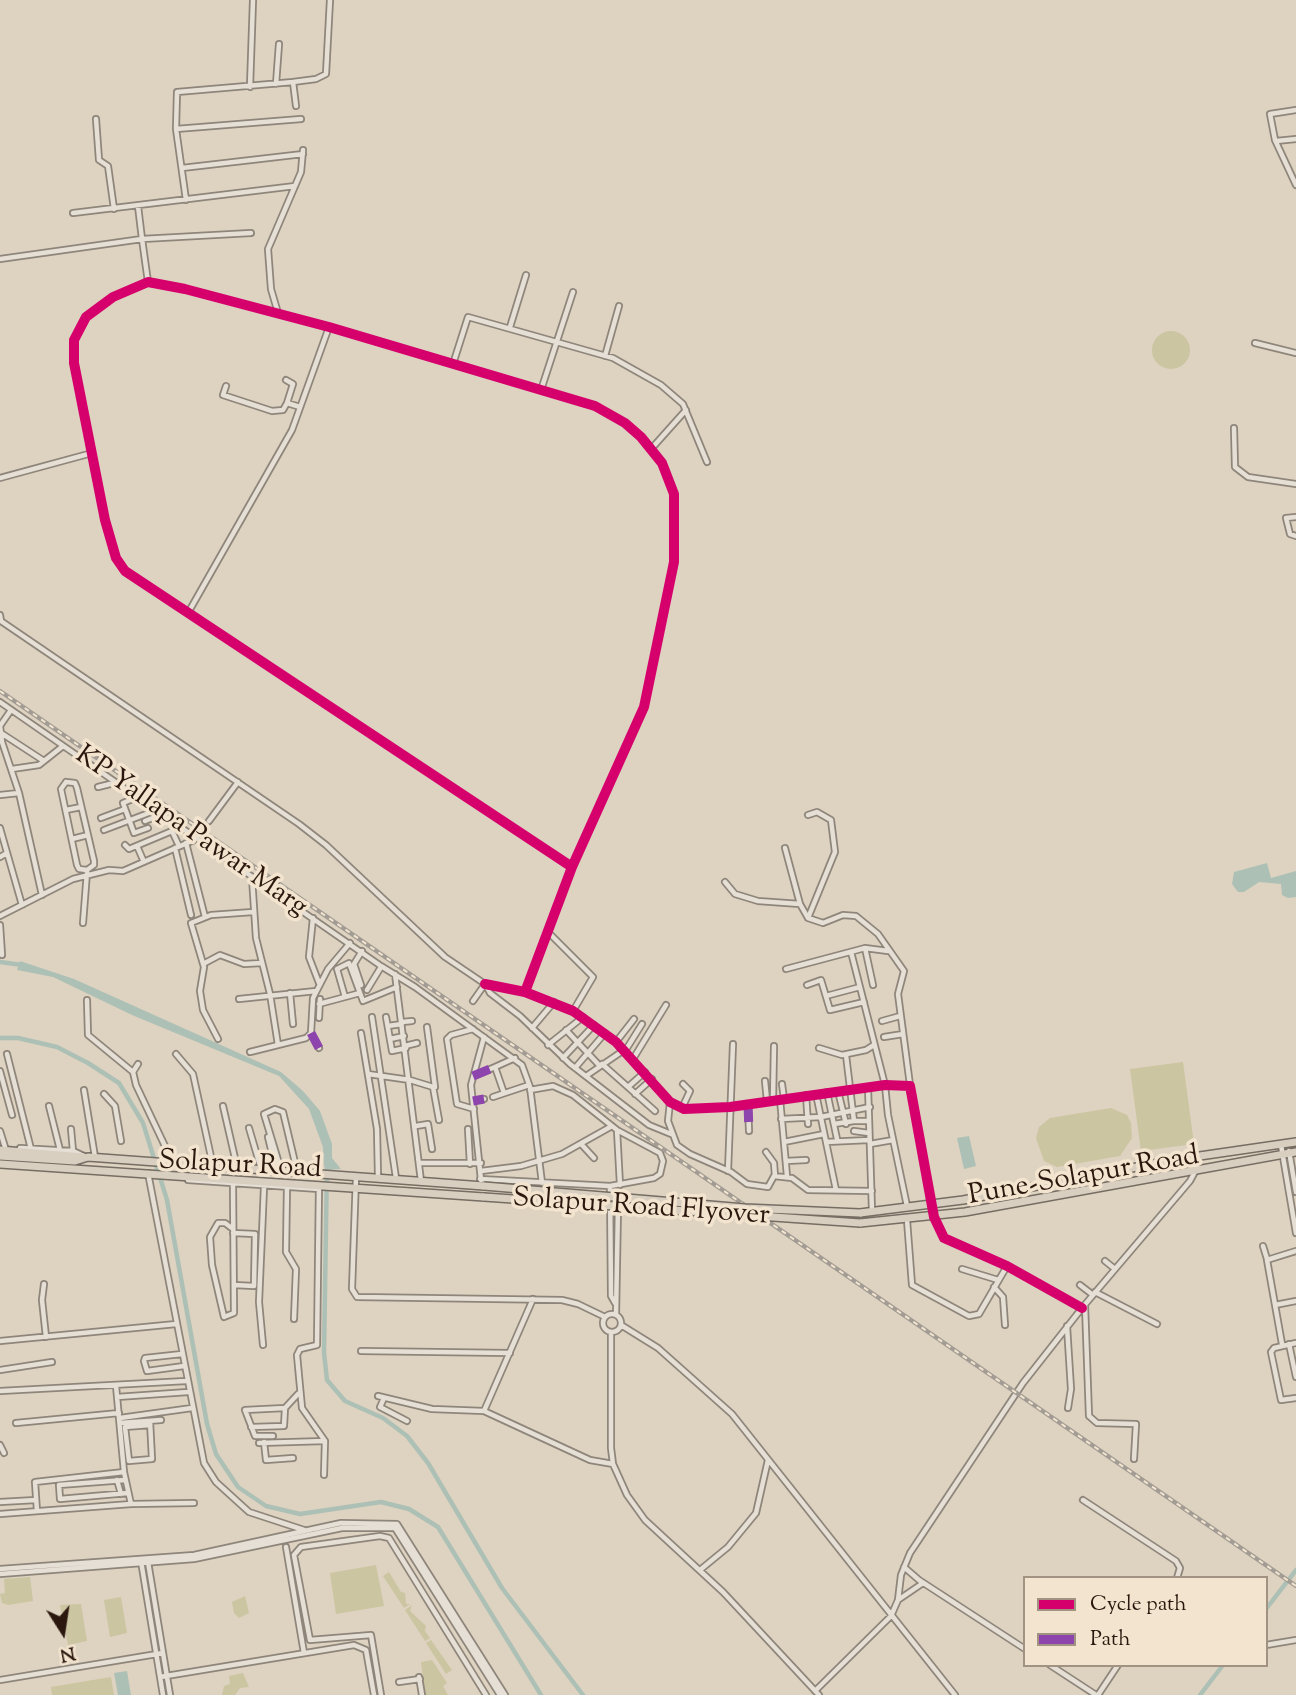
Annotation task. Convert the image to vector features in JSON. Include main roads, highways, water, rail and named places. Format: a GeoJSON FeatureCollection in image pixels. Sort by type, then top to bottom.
{"type":"FeatureCollection","features":[{"type":"Feature","properties":{"kind":"highway","name":"Pune-Solapur Road"},"geometry":{"type":"LineString","coordinates":[[872,1212],[933,1205],[1195,1157],[1288,1143]]}},
{"type":"Feature","properties":{"kind":"highway"},"geometry":{"type":"LineString","coordinates":[[2,1148],[92,1158]]}},
{"type":"Feature","properties":{"kind":"highway","name":"Solapur Road Flyover"},"geometry":{"type":"LineString","coordinates":[[389,1189],[618,1208],[860,1223],[934,1217],[1289,1153]]}},
{"type":"Feature","properties":{"kind":"highway","name":"Solapur Road"},"geometry":{"type":"LineString","coordinates":[[0,1156],[75,1161],[92,1158],[482,1183]]}},
{"type":"Feature","properties":{"kind":"highway","name":"Solapur Road"},"geometry":{"type":"LineString","coordinates":[[0,1164],[287,1185],[343,1185],[389,1189]]}},
{"type":"Feature","properties":{"kind":"highway","name":"Solapur Road Flyover"},"geometry":{"type":"LineString","coordinates":[[482,1183],[732,1207],[872,1212]]}},
{"type":"Feature","properties":{"kind":"waterway"},"geometry":{"type":"LineString","coordinates":[[0,962],[22,965]]}},
{"type":"Feature","properties":{"kind":"waterway"},"geometry":{"type":"LineString","coordinates":[[0,1038],[18,1038],[57,1047],[88,1063],[119,1083],[143,1123],[167,1200],[207,1424],[216,1454],[238,1487],[266,1506],[300,1514],[381,1502],[409,1509],[438,1527],[541,1695]]}},
{"type":"Feature","properties":{"kind":"waterway"},"geometry":{"type":"LineString","coordinates":[[327,1164],[324,1353],[327,1380],[345,1401],[383,1418],[407,1436],[428,1463],[502,1588],[583,1695]]}},
{"type":"Feature","properties":{"kind":"waterway"},"geometry":{"type":"LineString","coordinates":[[1268,1606],[1296,1570]]}},
{"type":"Feature","properties":{"kind":"waterway"},"geometry":{"type":"LineString","coordinates":[[1200,1695],[1221,1667]]}},
{"type":"Feature","properties":{"kind":"tunnel"},"geometry":{"type":"LineString","coordinates":[[195,839],[209,821]]}},
{"type":"Feature","properties":{"kind":"railway"},"geometry":{"type":"LineString","coordinates":[[0,691],[1296,1586]]}}]}
